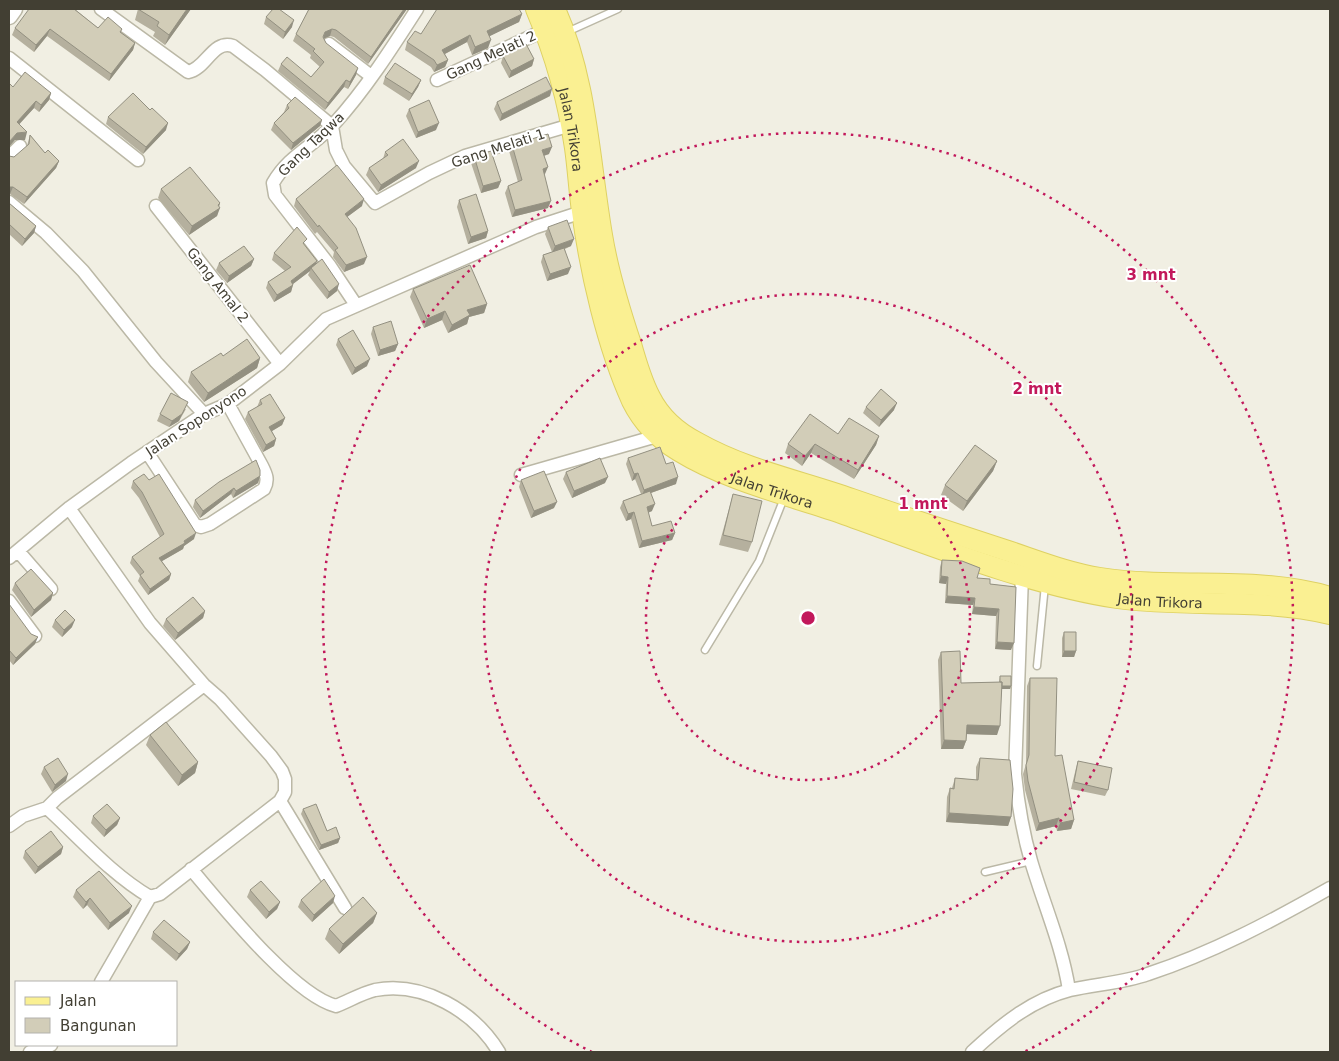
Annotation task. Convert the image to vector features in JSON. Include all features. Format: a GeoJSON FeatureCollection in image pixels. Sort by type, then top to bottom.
{"type":"FeatureCollection","features":[{"type":"Feature","properties":{"kind":"main road","name":"Jalan Trikora"},"geometry":{"type":"LineString","coordinates":[[536,9],[559,68],[571,125],[582,212],[604,316],[620,371],[634,404],[657,436],[679,452],[714,469],[786,494],[844,505],[1075,573],[1134,582],[1275,586],[1311,591],[1330,597]]}},
{"type":"Feature","properties":{"kind":"main road","name":"Jalan Trikora"},"geometry":{"type":"LineString","coordinates":[[555,9],[566,33],[579,79],[608,268],[616,302],[641,377],[650,398],[662,416],[696,442],[844,505],[1022,575],[1045,582],[1073,590],[1120,598],[1278,605],[1308,608],[1330,614]]}},
{"type":"Feature","properties":{"kind":"street"},"geometry":{"type":"LineString","coordinates":[[9,16],[14,9]]}},
{"type":"Feature","properties":{"kind":"street"},"geometry":{"type":"LineString","coordinates":[[101,9],[188,72],[198,68],[222,45],[233,46],[332,126]]}},
{"type":"Feature","properties":{"kind":"street","name":"Gang Taqwa"},"geometry":{"type":"LineString","coordinates":[[356,305],[330,266],[275,195],[273,183],[286,165],[302,149],[332,126],[371,76],[418,9]]}},
{"type":"Feature","properties":{"kind":"street","name":"Gang Melati 2"},"geometry":{"type":"LineString","coordinates":[[437,80],[545,30]]}},
{"type":"Feature","properties":{"kind":"street"},"geometry":{"type":"LineString","coordinates":[[329,44],[371,76]]}},
{"type":"Feature","properties":{"kind":"street"},"geometry":{"type":"LineString","coordinates":[[9,58],[138,160]]}},
{"type":"Feature","properties":{"kind":"street","name":"Gang Melati 1"},"geometry":{"type":"LineString","coordinates":[[332,126],[336,150],[344,166],[375,203],[429,173],[465,156],[571,125]]}},
{"type":"Feature","properties":{"kind":"street"},"geometry":{"type":"LineString","coordinates":[[9,158],[20,146]]}},
{"type":"Feature","properties":{"kind":"street"},"geometry":{"type":"LineString","coordinates":[[9,202],[46,233],[83,271],[156,362],[204,414]]}},
{"type":"Feature","properties":{"kind":"street","name":"Gang Amal 2"},"geometry":{"type":"LineString","coordinates":[[156,206],[280,364]]}},
{"type":"Feature","properties":{"kind":"street","name":"Jalan Soponyono"},"geometry":{"type":"LineString","coordinates":[[13,554],[69,508],[148,452],[204,414],[228,404],[280,364],[326,319],[498,246],[536,227],[582,212]]}},
{"type":"Feature","properties":{"kind":"street"},"geometry":{"type":"LineString","coordinates":[[148,452],[195,526],[201,527],[210,524],[264,489],[267,484],[267,476],[228,404]]}},
{"type":"Feature","properties":{"kind":"street"},"geometry":{"type":"LineString","coordinates":[[521,475],[657,436]]}},
{"type":"Feature","properties":{"kind":"street"},"geometry":{"type":"LineString","coordinates":[[69,508],[150,623],[204,685],[220,699],[282,771],[285,779],[284,792],[280,801],[160,894],[150,897],[102,981]]}},
{"type":"Feature","properties":{"kind":"street"},"geometry":{"type":"LineString","coordinates":[[13,554],[51,589]]}},
{"type":"Feature","properties":{"kind":"street"},"geometry":{"type":"LineString","coordinates":[[1022,575],[1015,774],[1019,807],[1031,861],[1065,963],[1070,990]]}},
{"type":"Feature","properties":{"kind":"street"},"geometry":{"type":"LineString","coordinates":[[9,601],[35,636]]}},
{"type":"Feature","properties":{"kind":"street"},"geometry":{"type":"LineString","coordinates":[[9,826],[22,816],[47,808],[64,792],[204,685]]}},
{"type":"Feature","properties":{"kind":"street"},"geometry":{"type":"LineString","coordinates":[[280,801],[345,908]]}},
{"type":"Feature","properties":{"kind":"street"},"geometry":{"type":"LineString","coordinates":[[47,808],[94,853],[138,890],[150,897]]}},
{"type":"Feature","properties":{"kind":"street"},"geometry":{"type":"LineString","coordinates":[[191,869],[259,947],[291,977],[324,1001],[336,1006],[373,991],[392,988],[416,992],[440,999],[468,1017],[499,1052]]}},
{"type":"Feature","properties":{"kind":"street"},"geometry":{"type":"LineString","coordinates":[[972,1052],[1002,1024],[1032,1005],[1070,990],[1147,974],[1276,920],[1330,888]]}},
{"type":"Feature","properties":{"kind":"street"},"geometry":{"type":"LineString","coordinates":[[30,1052],[48,1046]]}},
{"type":"Feature","properties":{"kind":"lane"},"geometry":{"type":"LineString","coordinates":[[566,33],[618,9]]}},
{"type":"Feature","properties":{"kind":"lane"},"geometry":{"type":"LineString","coordinates":[[705,650],[759,562],[786,494]]}},
{"type":"Feature","properties":{"kind":"lane"},"geometry":{"type":"LineString","coordinates":[[1037,666],[1045,582]]}},
{"type":"Feature","properties":{"kind":"lane"},"geometry":{"type":"LineString","coordinates":[[986,872],[1031,861]]}},
{"type":"Feature","properties":{"kind":"building"},"geometry":{"type":"Polygon","coordinates":[[[29,9],[74,9],[98,28],[108,17],[122,29],[120,32],[135,43],[111,74],[50,29],[36,45],[15,28],[29,9]]]}},
{"type":"Feature","properties":{"kind":"building"},"geometry":{"type":"Polygon","coordinates":[[[138,9],[187,9],[169,35],[157,26],[159,22],[138,9]]]}},
{"type":"Feature","properties":{"kind":"building"},"geometry":{"type":"Polygon","coordinates":[[[273,9],[279,9],[294,20],[285,32],[266,17],[273,9]]]}},
{"type":"Feature","properties":{"kind":"building"},"geometry":{"type":"Polygon","coordinates":[[[309,9],[404,9],[371,57],[336,30],[332,29],[325,32],[323,37],[326,43],[358,68],[350,82],[346,80],[328,103],[281,64],[287,57],[311,77],[324,62],[313,51],[315,49],[296,34],[309,9]]]}},
{"type":"Feature","properties":{"kind":"building"},"geometry":{"type":"Polygon","coordinates":[[[437,9],[519,9],[522,14],[487,31],[491,40],[475,47],[470,35],[442,50],[448,60],[437,65],[434,60],[407,42],[415,31],[421,34],[437,9]]]}},
{"type":"Feature","properties":{"kind":"building"},"geometry":{"type":"Polygon","coordinates":[[[526,44],[534,59],[511,71],[503,56],[526,44]]]}},
{"type":"Feature","properties":{"kind":"building"},"geometry":{"type":"Polygon","coordinates":[[[395,63],[421,80],[412,94],[385,77],[395,63]]]}},
{"type":"Feature","properties":{"kind":"building"},"geometry":{"type":"Polygon","coordinates":[[[25,72],[51,93],[41,105],[36,101],[17,122],[27,132],[17,133],[9,142],[9,83],[13,87],[25,72]]]}},
{"type":"Feature","properties":{"kind":"building"},"geometry":{"type":"Polygon","coordinates":[[[546,77],[552,89],[502,114],[497,102],[546,77]]]}},
{"type":"Feature","properties":{"kind":"building"},"geometry":{"type":"Polygon","coordinates":[[[133,93],[150,110],[152,108],[168,123],[146,147],[108,117],[133,93]]]}},
{"type":"Feature","properties":{"kind":"building"},"geometry":{"type":"Polygon","coordinates":[[[295,97],[322,120],[293,143],[274,123],[289,108],[287,105],[295,97]]]}},
{"type":"Feature","properties":{"kind":"building"},"geometry":{"type":"Polygon","coordinates":[[[429,100],[439,123],[418,132],[409,109],[429,100]]]}},
{"type":"Feature","properties":{"kind":"building"},"geometry":{"type":"Polygon","coordinates":[[[548,134],[552,147],[542,150],[548,167],[543,169],[551,201],[515,210],[508,186],[522,180],[512,145],[548,134]]]}},
{"type":"Feature","properties":{"kind":"building"},"geometry":{"type":"Polygon","coordinates":[[[30,135],[45,153],[48,150],[59,161],[27,197],[13,187],[9,187],[9,156],[14,157],[29,144],[30,135]]]}},
{"type":"Feature","properties":{"kind":"building"},"geometry":{"type":"Polygon","coordinates":[[[403,139],[419,161],[381,185],[369,168],[388,155],[385,152],[403,139]]]}},
{"type":"Feature","properties":{"kind":"building"},"geometry":{"type":"Polygon","coordinates":[[[491,151],[501,181],[483,186],[474,156],[491,151]]]}},
{"type":"Feature","properties":{"kind":"building"},"geometry":{"type":"Polygon","coordinates":[[[337,165],[364,199],[345,214],[356,228],[367,257],[346,265],[335,250],[338,248],[319,225],[318,227],[296,199],[337,165]]]}},
{"type":"Feature","properties":{"kind":"building"},"geometry":{"type":"Polygon","coordinates":[[[190,167],[220,203],[218,205],[220,208],[192,226],[161,189],[190,167]]]}},
{"type":"Feature","properties":{"kind":"building"},"geometry":{"type":"Polygon","coordinates":[[[476,194],[488,231],[471,237],[459,200],[476,194]]]}},
{"type":"Feature","properties":{"kind":"building"},"geometry":{"type":"Polygon","coordinates":[[[9,203],[36,226],[25,239],[9,224],[9,203]]]}},
{"type":"Feature","properties":{"kind":"building"},"geometry":{"type":"Polygon","coordinates":[[[567,220],[574,239],[555,246],[548,227],[567,220]]]}},
{"type":"Feature","properties":{"kind":"building"},"geometry":{"type":"Polygon","coordinates":[[[297,227],[307,239],[303,243],[317,261],[291,281],[293,285],[277,295],[268,282],[291,267],[274,253],[297,227]]]}},
{"type":"Feature","properties":{"kind":"building"},"geometry":{"type":"Polygon","coordinates":[[[244,246],[254,259],[229,276],[219,263],[244,246]]]}},
{"type":"Feature","properties":{"kind":"building"},"geometry":{"type":"Polygon","coordinates":[[[564,248],[571,267],[550,274],[543,255],[564,248]]]}},
{"type":"Feature","properties":{"kind":"building"},"geometry":{"type":"Polygon","coordinates":[[[322,259],[339,284],[329,292],[311,268],[322,259]]]}},
{"type":"Feature","properties":{"kind":"building"},"geometry":{"type":"Polygon","coordinates":[[[470,265],[487,304],[467,310],[470,315],[452,325],[445,311],[427,319],[413,289],[470,265]]]}},
{"type":"Feature","properties":{"kind":"building"},"geometry":{"type":"Polygon","coordinates":[[[391,321],[398,344],[380,350],[373,327],[391,321]]]}},
{"type":"Feature","properties":{"kind":"building"},"geometry":{"type":"Polygon","coordinates":[[[353,330],[370,359],[355,368],[338,339],[353,330]]]}},
{"type":"Feature","properties":{"kind":"building"},"geometry":{"type":"Polygon","coordinates":[[[247,339],[260,358],[208,393],[191,372],[221,353],[223,356],[247,339]]]}},
{"type":"Feature","properties":{"kind":"building"},"geometry":{"type":"Polygon","coordinates":[[[881,389],[897,403],[881,420],[866,407],[881,389]]]}},
{"type":"Feature","properties":{"kind":"building"},"geometry":{"type":"Polygon","coordinates":[[[171,393],[188,402],[182,414],[172,421],[160,414],[171,393]]]}},
{"type":"Feature","properties":{"kind":"building"},"geometry":{"type":"Polygon","coordinates":[[[270,394],[285,418],[269,427],[276,439],[266,445],[248,412],[262,404],[260,400],[270,394]]]}},
{"type":"Feature","properties":{"kind":"building"},"geometry":{"type":"Polygon","coordinates":[[[810,414],[838,434],[849,418],[879,436],[858,470],[815,444],[805,456],[788,444],[810,414]]]}},
{"type":"Feature","properties":{"kind":"building"},"geometry":{"type":"Polygon","coordinates":[[[975,445],[997,461],[967,501],[945,485],[975,445]]]}},
{"type":"Feature","properties":{"kind":"building"},"geometry":{"type":"Polygon","coordinates":[[[660,447],[666,464],[673,462],[678,477],[644,490],[638,473],[634,474],[628,458],[660,447]]]}},
{"type":"Feature","properties":{"kind":"building"},"geometry":{"type":"Polygon","coordinates":[[[600,458],[608,477],[574,491],[566,472],[600,458]]]}},
{"type":"Feature","properties":{"kind":"building"},"geometry":{"type":"Polygon","coordinates":[[[256,460],[260,476],[236,491],[234,488],[203,511],[195,500],[219,482],[256,460]]]}},
{"type":"Feature","properties":{"kind":"building"},"geometry":{"type":"Polygon","coordinates":[[[544,471],[557,502],[534,511],[521,480],[544,471]]]}},
{"type":"Feature","properties":{"kind":"building"},"geometry":{"type":"Polygon","coordinates":[[[144,474],[149,480],[159,474],[196,533],[184,541],[185,543],[159,558],[171,574],[150,589],[140,575],[144,572],[132,557],[164,534],[142,492],[133,481],[144,474]]]}},
{"type":"Feature","properties":{"kind":"building"},"geometry":{"type":"Polygon","coordinates":[[[650,491],[655,504],[647,507],[652,526],[671,521],[675,533],[642,541],[634,512],[628,514],[623,501],[650,491]]]}},
{"type":"Feature","properties":{"kind":"building"},"geometry":{"type":"Polygon","coordinates":[[[733,494],[762,501],[752,542],[723,535],[733,494]]]}},
{"type":"Feature","properties":{"kind":"building"},"geometry":{"type":"Polygon","coordinates":[[[942,560],[962,561],[980,568],[977,578],[990,579],[990,584],[1016,587],[1014,643],[997,642],[999,609],[974,607],[975,598],[947,596],[948,577],[941,576],[942,560]]]}},
{"type":"Feature","properties":{"kind":"building"},"geometry":{"type":"Polygon","coordinates":[[[31,569],[53,593],[34,610],[15,583],[31,569]]]}},
{"type":"Feature","properties":{"kind":"building"},"geometry":{"type":"Polygon","coordinates":[[[193,597],[205,611],[178,633],[166,619],[193,597]]]}},
{"type":"Feature","properties":{"kind":"building"},"geometry":{"type":"Polygon","coordinates":[[[9,604],[31,634],[38,637],[16,658],[9,650],[9,604]]]}},
{"type":"Feature","properties":{"kind":"building"},"geometry":{"type":"Polygon","coordinates":[[[65,610],[75,620],[64,630],[55,620],[65,610]]]}},
{"type":"Feature","properties":{"kind":"building"},"geometry":{"type":"Polygon","coordinates":[[[1064,632],[1076,632],[1076,651],[1064,651],[1064,632]]]}},
{"type":"Feature","properties":{"kind":"building"},"geometry":{"type":"Polygon","coordinates":[[[960,651],[961,683],[1002,682],[1000,726],[967,725],[966,741],[944,740],[941,652],[960,651]]]}},
{"type":"Feature","properties":{"kind":"building"},"geometry":{"type":"Polygon","coordinates":[[[1000,676],[1011,676],[1011,686],[1002,686],[1000,676]]]}},
{"type":"Feature","properties":{"kind":"building"},"geometry":{"type":"Polygon","coordinates":[[[1030,678],[1057,678],[1055,756],[1062,755],[1074,820],[1060,823],[1059,818],[1039,823],[1028,781],[1026,765],[1029,755],[1030,678]]]}},
{"type":"Feature","properties":{"kind":"building"},"geometry":{"type":"Polygon","coordinates":[[[166,722],[198,762],[182,775],[150,735],[166,722]]]}},
{"type":"Feature","properties":{"kind":"building"},"geometry":{"type":"Polygon","coordinates":[[[58,758],[68,774],[55,785],[44,767],[58,758]]]}},
{"type":"Feature","properties":{"kind":"building"},"geometry":{"type":"Polygon","coordinates":[[[980,758],[1010,760],[1013,789],[1011,817],[949,813],[950,788],[954,789],[955,778],[978,780],[980,758]]]}},
{"type":"Feature","properties":{"kind":"building"},"geometry":{"type":"Polygon","coordinates":[[[1078,761],[1112,768],[1108,790],[1074,782],[1078,761]]]}},
{"type":"Feature","properties":{"kind":"building"},"geometry":{"type":"Polygon","coordinates":[[[107,804],[120,818],[106,830],[93,816],[107,804]]]}},
{"type":"Feature","properties":{"kind":"building"},"geometry":{"type":"Polygon","coordinates":[[[316,804],[327,831],[336,827],[340,838],[321,845],[303,809],[316,804]]]}},
{"type":"Feature","properties":{"kind":"building"},"geometry":{"type":"Polygon","coordinates":[[[51,831],[63,847],[38,867],[25,851],[51,831]]]}},
{"type":"Feature","properties":{"kind":"building"},"geometry":{"type":"Polygon","coordinates":[[[99,871],[132,906],[110,923],[90,898],[86,902],[76,890],[99,871]]]}},
{"type":"Feature","properties":{"kind":"building"},"geometry":{"type":"Polygon","coordinates":[[[324,879],[335,896],[314,915],[301,900],[324,879]]]}},
{"type":"Feature","properties":{"kind":"building"},"geometry":{"type":"Polygon","coordinates":[[[261,881],[280,902],[269,912],[250,890],[261,881]]]}},
{"type":"Feature","properties":{"kind":"building"},"geometry":{"type":"Polygon","coordinates":[[[363,897],[377,913],[343,944],[329,929],[363,897]]]}},
{"type":"Feature","properties":{"kind":"building"},"geometry":{"type":"Polygon","coordinates":[[[164,920],[190,942],[179,954],[153,932],[164,920]]]}}]}
